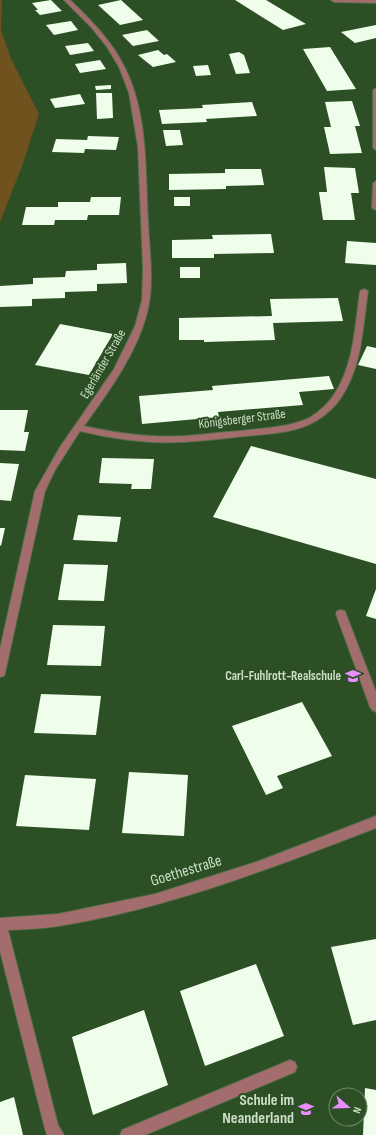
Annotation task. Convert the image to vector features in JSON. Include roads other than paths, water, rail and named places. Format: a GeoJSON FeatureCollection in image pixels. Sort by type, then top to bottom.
{"type":"FeatureCollection","features":[{"type":"Feature","properties":{"kind":"street","name":"Egerländer Straße"},"geometry":{"type":"LineString","coordinates":[[0,673],[40,491],[48,472],[115,374],[139,326],[146,301],[147,265],[140,151],[134,102],[122,65],[91,23],[67,0]]}},
{"type":"Feature","properties":{"kind":"street"},"geometry":{"type":"LineString","coordinates":[[334,0],[376,1]]}},
{"type":"Feature","properties":{"kind":"street"},"geometry":{"type":"LineString","coordinates":[[376,90],[376,148]]}},
{"type":"Feature","properties":{"kind":"street"},"geometry":{"type":"LineString","coordinates":[[376,183],[376,208]]}},
{"type":"Feature","properties":{"kind":"street","name":"Königsberger Straße"},"geometry":{"type":"LineString","coordinates":[[79,428],[130,437],[182,439],[278,430],[313,419],[327,409],[338,397],[348,378],[364,291]]}},
{"type":"Feature","properties":{"kind":"street"},"geometry":{"type":"LineString","coordinates":[[341,614],[376,707]]}},
{"type":"Feature","properties":{"kind":"street","name":"Goethestraße"},"geometry":{"type":"LineString","coordinates":[[57,1135],[52,1129],[0,924],[58,920],[155,900],[259,867],[376,822]]}},
{"type":"Feature","properties":{"kind":"street"},"geometry":{"type":"LineString","coordinates":[[128,1135],[290,1067]]}},
{"type":"Feature","properties":{"kind":"place","name":"Carl-Fuhlrott-Realschule"},"geometry":{"type":"Point","coordinates":[353,676]}},
{"type":"Feature","properties":{"kind":"place","name":"Schule im Neanderland"},"geometry":{"type":"Point","coordinates":[306,1109]}}]}
